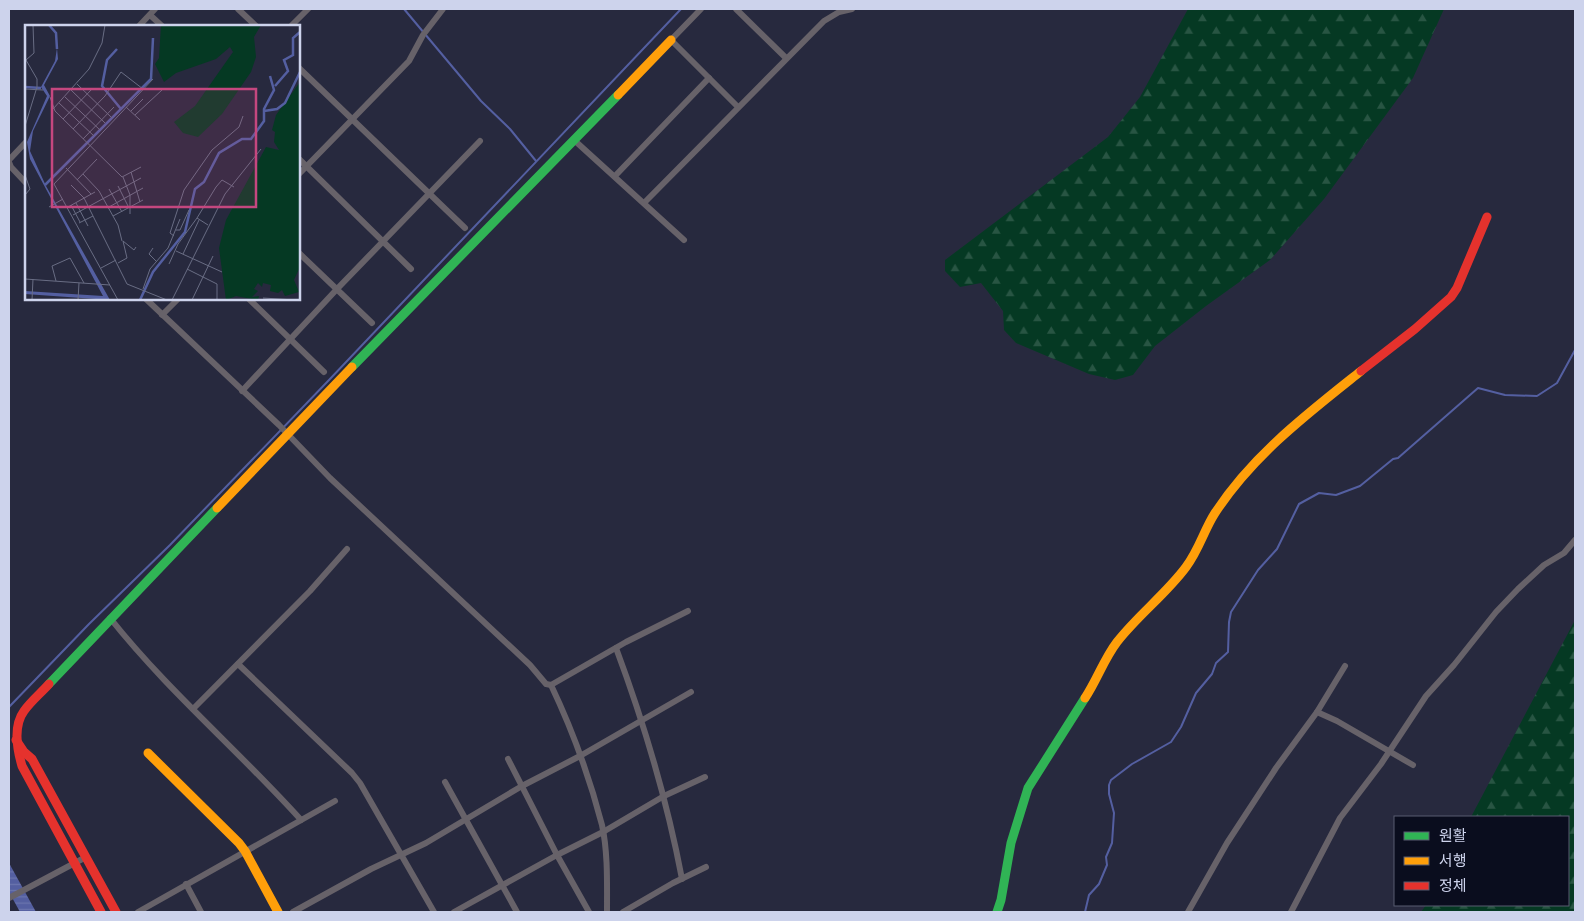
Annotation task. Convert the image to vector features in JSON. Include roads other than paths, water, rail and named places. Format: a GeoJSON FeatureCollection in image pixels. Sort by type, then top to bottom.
{"type":"FeatureCollection","features":[{"type":"Feature","properties":{"kind":"street"},"geometry":{"type":"LineString","coordinates":[[140,25],[156,9]]}},
{"type":"Feature","properties":{"kind":"street"},"geometry":{"type":"LineString","coordinates":[[238,9],[255,25]]}},
{"type":"Feature","properties":{"kind":"street"},"geometry":{"type":"LineString","coordinates":[[292,25],[308,9]]}},
{"type":"Feature","properties":{"kind":"street"},"geometry":{"type":"LineString","coordinates":[[300,173],[409,61],[425,33],[443,9]]}},
{"type":"Feature","properties":{"kind":"street"},"geometry":{"type":"LineString","coordinates":[[101,912],[22,766],[16,751],[18,724],[23,712],[283,430],[343,376],[701,9]]}},
{"type":"Feature","properties":{"kind":"street"},"geometry":{"type":"LineString","coordinates":[[736,9],[786,58]]}},
{"type":"Feature","properties":{"kind":"street"},"geometry":{"type":"LineString","coordinates":[[644,203],[824,21],[839,12],[852,9]]}},
{"type":"Feature","properties":{"kind":"street"},"geometry":{"type":"LineString","coordinates":[[150,15],[161,25]]}},
{"type":"Feature","properties":{"kind":"street"},"geometry":{"type":"LineString","coordinates":[[671,40],[738,107]]}},
{"type":"Feature","properties":{"kind":"street"},"geometry":{"type":"LineString","coordinates":[[300,69],[465,228]]}},
{"type":"Feature","properties":{"kind":"street"},"geometry":{"type":"LineString","coordinates":[[615,176],[708,78]]}},
{"type":"Feature","properties":{"kind":"street"},"geometry":{"type":"LineString","coordinates":[[574,140],[684,240]]}},
{"type":"Feature","properties":{"kind":"street"},"geometry":{"type":"LineString","coordinates":[[242,391],[337,289],[480,141]]}},
{"type":"Feature","properties":{"kind":"street"},"geometry":{"type":"LineString","coordinates":[[25,143],[9,161],[11,167],[25,182]]}},
{"type":"Feature","properties":{"kind":"street"},"geometry":{"type":"LineString","coordinates":[[300,160],[412,269]]}},
{"type":"Feature","properties":{"kind":"street"},"geometry":{"type":"LineString","coordinates":[[997,912],[1011,844],[1028,788],[1088,694],[1102,665],[1117,642],[1186,567],[1214,514],[1253,464],[1294,424],[1416,329],[1450,297],[1457,288],[1487,217]]}},
{"type":"Feature","properties":{"kind":"street"},"geometry":{"type":"LineString","coordinates":[[300,253],[372,323]]}},
{"type":"Feature","properties":{"kind":"street"},"geometry":{"type":"LineString","coordinates":[[147,300],[283,430],[330,478],[530,665],[546,684],[551,685],[665,621],[688,611]]}},
{"type":"Feature","properties":{"kind":"street"},"geometry":{"type":"LineString","coordinates":[[162,315],[177,300]]}},
{"type":"Feature","properties":{"kind":"street"},"geometry":{"type":"LineString","coordinates":[[250,300],[324,372]]}},
{"type":"Feature","properties":{"kind":"street"},"geometry":{"type":"LineString","coordinates":[[1291,912],[1340,818],[1390,751],[1426,696],[1454,665],[1496,612],[1544,565],[1564,553],[1575,540]]}},
{"type":"Feature","properties":{"kind":"street"},"geometry":{"type":"LineString","coordinates":[[193,709],[310,591],[347,549]]}},
{"type":"Feature","properties":{"kind":"street"},"geometry":{"type":"LineString","coordinates":[[110,618],[168,685],[272,788],[301,820]]}},
{"type":"Feature","properties":{"kind":"street"},"geometry":{"type":"LineString","coordinates":[[616,648],[642,721],[664,796],[682,879]]}},
{"type":"Feature","properties":{"kind":"street"},"geometry":{"type":"LineString","coordinates":[[238,664],[352,773],[368,795],[434,912]]}},
{"type":"Feature","properties":{"kind":"street"},"geometry":{"type":"LineString","coordinates":[[1188,912],[1227,843],[1276,768],[1317,712],[1344,666]]}},
{"type":"Feature","properties":{"kind":"street"},"geometry":{"type":"LineString","coordinates":[[551,685],[562,707],[580,756],[603,832],[607,912]]}},
{"type":"Feature","properties":{"kind":"street"},"geometry":{"type":"LineString","coordinates":[[293,912],[426,843],[522,786],[580,756],[691,692]]}},
{"type":"Feature","properties":{"kind":"street"},"geometry":{"type":"LineString","coordinates":[[1317,712],[1337,721],[1413,765]]}},
{"type":"Feature","properties":{"kind":"street"},"geometry":{"type":"LineString","coordinates":[[16,740],[24,752],[32,759],[116,912]]}},
{"type":"Feature","properties":{"kind":"street"},"geometry":{"type":"LineString","coordinates":[[148,753],[245,851],[278,912]]}},
{"type":"Feature","properties":{"kind":"street"},"geometry":{"type":"LineString","coordinates":[[508,759],[589,912]]}},
{"type":"Feature","properties":{"kind":"street"},"geometry":{"type":"LineString","coordinates":[[454,912],[557,854],[603,832],[664,796],[705,777]]}},
{"type":"Feature","properties":{"kind":"street"},"geometry":{"type":"LineString","coordinates":[[445,782],[517,912]]}},
{"type":"Feature","properties":{"kind":"street"},"geometry":{"type":"LineString","coordinates":[[138,912],[148,910],[186,884],[335,801]]}},
{"type":"Feature","properties":{"kind":"street"},"geometry":{"type":"LineString","coordinates":[[9,898],[86,857]]}},
{"type":"Feature","properties":{"kind":"street"},"geometry":{"type":"LineString","coordinates":[[623,912],[706,867]]}},
{"type":"Feature","properties":{"kind":"street"},"geometry":{"type":"LineString","coordinates":[[186,884],[201,912]]}},
{"type":"Feature","properties":{"kind":"water"},"geometry":{"type":"Polygon","coordinates":[[[9,863],[36,912],[20,912],[9,892],[9,863]]]}},
{"type":"Feature","properties":{"kind":"waterway"},"geometry":{"type":"LineString","coordinates":[[404,9],[481,101],[510,129],[536,161]]}},
{"type":"Feature","properties":{"kind":"waterway"},"geometry":{"type":"LineString","coordinates":[[9,707],[89,624],[170,545],[329,380],[681,9]]}},
{"type":"Feature","properties":{"kind":"waterway"},"geometry":{"type":"LineString","coordinates":[[1085,912],[1089,895],[1099,884],[1107,865],[1106,857],[1112,843],[1114,813],[1109,794],[1111,780],[1132,764],[1171,742],[1181,727],[1196,693],[1212,674],[1216,663],[1228,652],[1231,612],[1258,570],[1277,549],[1299,504],[1319,493],[1336,495],[1360,486],[1393,459],[1398,458],[1478,388],[1505,395],[1537,396],[1557,383],[1575,350]]}}]}
